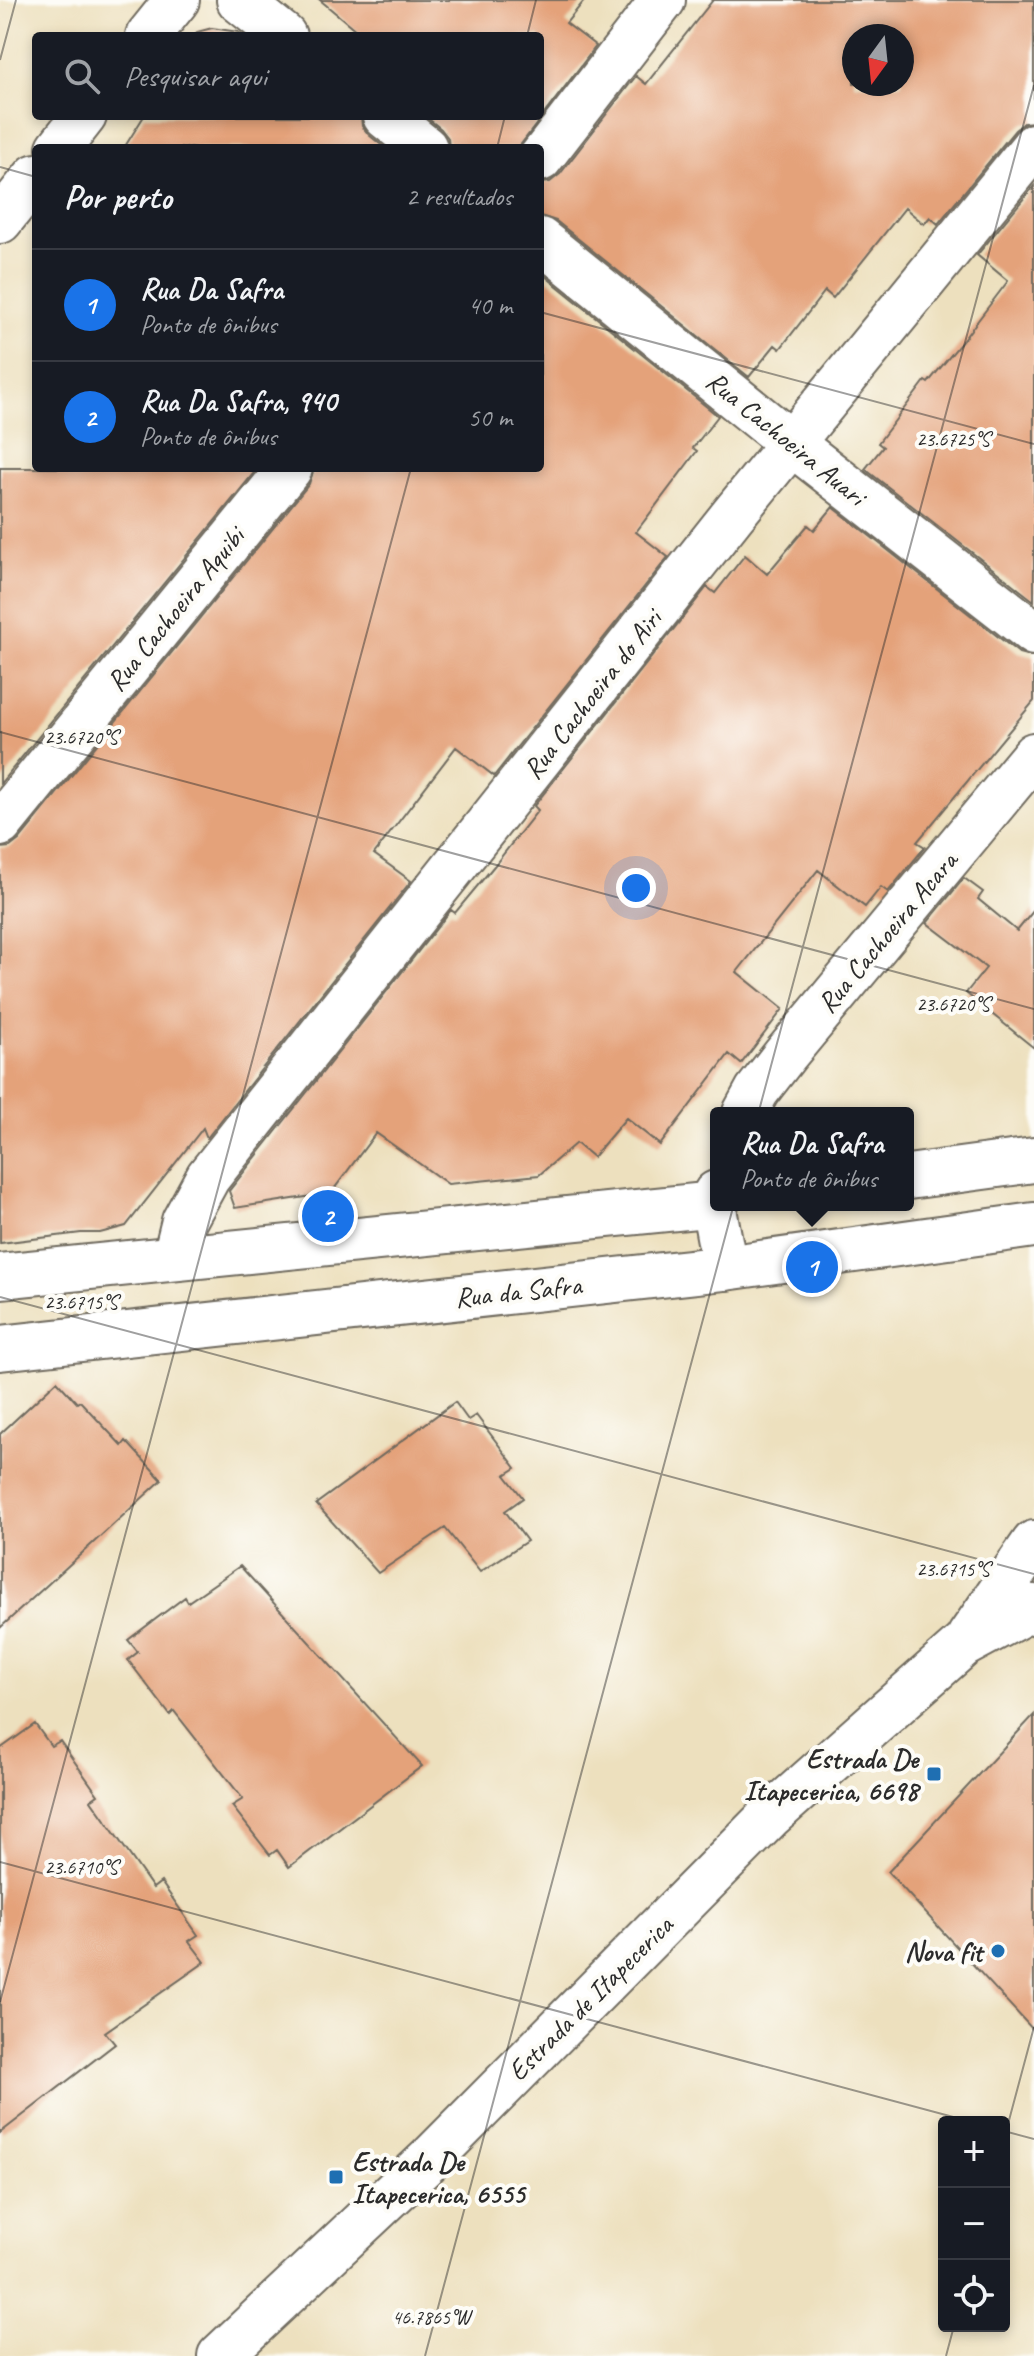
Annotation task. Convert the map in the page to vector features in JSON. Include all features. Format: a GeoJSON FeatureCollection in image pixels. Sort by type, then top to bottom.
{"type":"FeatureCollection","features":[{"type":"Feature","properties":{"kind":"street"},"geometry":{"type":"LineString","coordinates":[[151,32],[177,0]]}},
{"type":"Feature","properties":{"kind":"street"},"geometry":{"type":"LineString","coordinates":[[239,0],[279,32]]}},
{"type":"Feature","properties":{"kind":"street"},"geometry":{"type":"LineString","coordinates":[[544,154],[663,0]]}},
{"type":"Feature","properties":{"kind":"street"},"geometry":{"type":"LineString","coordinates":[[62,144],[81,120]]}},
{"type":"Feature","properties":{"kind":"street"},"geometry":{"type":"LineString","coordinates":[[390,120],[420,144]]}},
{"type":"Feature","properties":{"kind":"street","name":"Rua Cachoeira do Airi"},"geometry":{"type":"LineString","coordinates":[[175,1257],[184,1221],[208,1177],[791,443],[1034,146]]}},
{"type":"Feature","properties":{"kind":"street"},"geometry":{"type":"LineString","coordinates":[[0,221],[32,181]]}},
{"type":"Feature","properties":{"kind":"street","name":"Rua Cachoeira Auari"},"geometry":{"type":"LineString","coordinates":[[544,243],[791,443],[1034,633]]}},
{"type":"Feature","properties":{"kind":"street","name":"Rua Cachoeira Aquibi"},"geometry":{"type":"LineString","coordinates":[[0,824],[287,472]]}},
{"type":"Feature","properties":{"kind":"street","name":"Rua Cachoeira Acara"},"geometry":{"type":"LineString","coordinates":[[748,1107],[785,1055],[1034,755]]}},
{"type":"Feature","properties":{"kind":"street"},"geometry":{"type":"LineString","coordinates":[[914,1176],[1034,1160]]}},
{"type":"Feature","properties":{"kind":"street"},"geometry":{"type":"LineString","coordinates":[[0,1276],[710,1201]]}},
{"type":"Feature","properties":{"kind":"street"},"geometry":{"type":"LineString","coordinates":[[717,1211],[725,1268]]}},
{"type":"Feature","properties":{"kind":"street","name":"Rua da Safra"},"geometry":{"type":"LineString","coordinates":[[0,1348],[725,1268],[1034,1225]]}},
{"type":"Feature","properties":{"kind":"street","name":"Estrada de Itapecerica"},"geometry":{"type":"LineString","coordinates":[[963,1645],[1034,1543]]}},
{"type":"Feature","properties":{"kind":"street","name":"Estrada de Itapecerica"},"geometry":{"type":"LineString","coordinates":[[220,2356],[431,2158],[770,1816],[963,1645],[1034,1607]]}},
{"type":"Feature","properties":{"kind":"building"},"geometry":{"type":"Polygon","coordinates":[[[320,0],[585,0],[566,23],[596,46],[544,114],[544,32],[358,32],[320,0]]]}},
{"type":"Feature","properties":{"kind":"building"},"geometry":{"type":"Polygon","coordinates":[[[713,0],[1034,0],[1034,122],[1024,123],[1015,130],[938,224],[930,217],[924,224],[905,208],[833,298],[825,291],[780,349],[775,345],[749,377],[556,221],[544,217],[544,183],[560,174],[636,76],[646,84],[713,0]]]}},
{"type":"Feature","properties":{"kind":"building"},"geometry":{"type":"Polygon","coordinates":[[[212,28],[238,32],[197,32],[212,28]]]}},
{"type":"Feature","properties":{"kind":"building"},"geometry":{"type":"Polygon","coordinates":[[[142,120],[361,120],[369,135],[380,144],[126,144],[142,120]]]}},
{"type":"Feature","properties":{"kind":"building"},"geometry":{"type":"Polygon","coordinates":[[[430,120],[539,120],[521,144],[449,144],[441,129],[430,120]]]}},
{"type":"Feature","properties":{"kind":"building"},"geometry":{"type":"Polygon","coordinates":[[[1034,186],[1034,601],[865,469],[883,447],[878,443],[925,381],[928,383],[1008,281],[977,255],[1034,186]]]}},
{"type":"Feature","properties":{"kind":"building"},"geometry":{"type":"Polygon","coordinates":[[[544,275],[718,416],[693,448],[697,451],[636,532],[668,557],[494,776],[456,747],[374,854],[411,881],[207,1138],[203,1128],[126,1226],[100,1233],[0,1243],[0,848],[10,847],[19,840],[309,484],[313,472],[544,472],[544,275]]]}},
{"type":"Feature","properties":{"kind":"building"},"geometry":{"type":"Polygon","coordinates":[[[0,468],[32,468],[32,472],[255,472],[0,784],[0,468]]]}},
{"type":"Feature","properties":{"kind":"building"},"geometry":{"type":"Polygon","coordinates":[[[833,507],[1019,653],[1034,657],[1034,701],[917,842],[925,847],[888,892],[881,887],[865,907],[818,870],[737,972],[783,1009],[741,1064],[729,1054],[660,1145],[626,1118],[593,1157],[576,1143],[539,1175],[448,1184],[376,1133],[331,1193],[235,1208],[229,1191],[451,910],[455,913],[494,866],[538,810],[534,806],[707,587],[715,593],[745,555],[767,574],[808,525],[814,530],[833,507]]]}},
{"type":"Feature","properties":{"kind":"building"},"geometry":{"type":"Polygon","coordinates":[[[964,878],[983,892],[978,899],[1017,931],[1034,910],[1034,1048],[966,993],[986,968],[927,923],[964,878]]]}},
{"type":"Feature","properties":{"kind":"building"},"geometry":{"type":"Polygon","coordinates":[[[57,1381],[122,1446],[126,1441],[162,1480],[0,1628],[0,1434],[57,1381]]]}},
{"type":"Feature","properties":{"kind":"building"},"geometry":{"type":"Polygon","coordinates":[[[455,1402],[468,1420],[476,1415],[516,1468],[505,1475],[523,1498],[505,1511],[527,1541],[480,1572],[445,1528],[378,1573],[316,1504],[455,1402]]]}},
{"type":"Feature","properties":{"kind":"building"},"geometry":{"type":"Polygon","coordinates":[[[240,1566],[422,1766],[289,1867],[277,1850],[270,1855],[232,1806],[243,1799],[174,1711],[170,1715],[128,1660],[138,1652],[128,1640],[185,1597],[188,1602],[240,1566]]]}},
{"type":"Feature","properties":{"kind":"building","name":"Nova fit"},"geometry":{"type":"Polygon","coordinates":[[[1034,1715],[1034,2031],[888,1872],[1034,1715]]]}},
{"type":"Feature","properties":{"kind":"building"},"geometry":{"type":"Polygon","coordinates":[[[35,1724],[51,1746],[60,1741],[98,1795],[91,1800],[153,1888],[161,1882],[198,1935],[189,1941],[205,1962],[105,2032],[115,2044],[0,2133],[0,1749],[35,1724]]]}},
{"type":"Feature","properties":{"kind":"place","name":"Rua Da Safra, 940"},"geometry":{"type":"Point","coordinates":[328,1216]}},
{"type":"Feature","properties":{"kind":"place","name":"Rua Da Safra"},"geometry":{"type":"Point","coordinates":[812,1267]}},
{"type":"Feature","properties":{"kind":"place","name":"Estrada De Itapecerica, 6698"},"geometry":{"type":"Point","coordinates":[934,1774]}},
{"type":"Feature","properties":{"kind":"place","name":"Nova fit"},"geometry":{"type":"Point","coordinates":[998,1951]}},
{"type":"Feature","properties":{"kind":"place","name":"Estrada De Itapecerica, 6555"},"geometry":{"type":"Point","coordinates":[336,2177]}}]}
